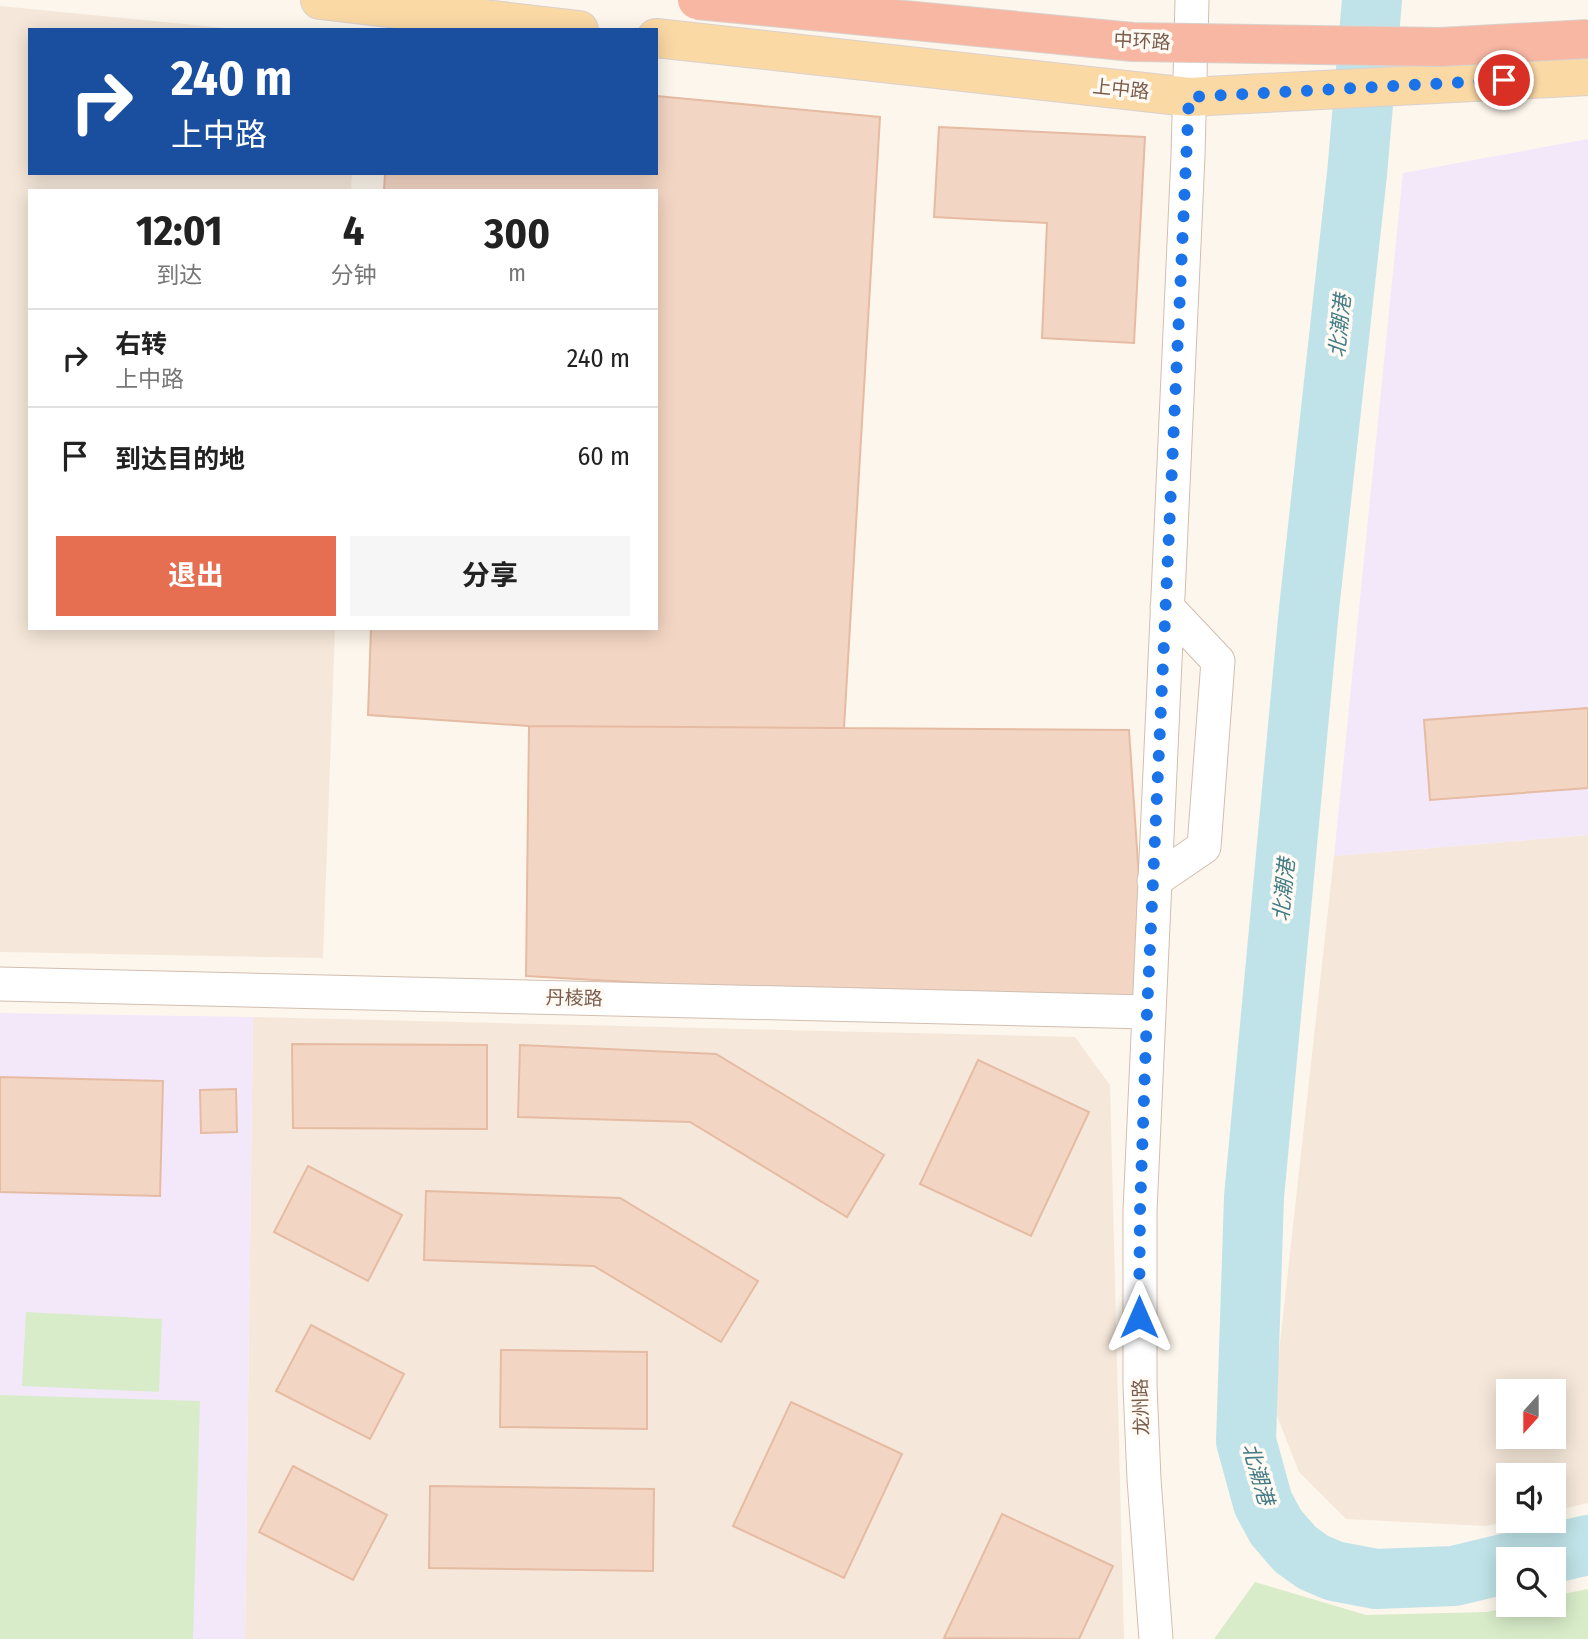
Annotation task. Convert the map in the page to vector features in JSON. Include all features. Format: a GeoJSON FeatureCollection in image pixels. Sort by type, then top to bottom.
{"type":"FeatureCollection","features":[{"type":"Feature","properties":{"kind":"highway","name":"中环路"},"geometry":{"type":"LineString","coordinates":[[697,0],[1133,42],[1440,47],[1588,39]]}},
{"type":"Feature","properties":{"kind":"main road"},"geometry":{"type":"LineString","coordinates":[[320,0],[562,28]]}},
{"type":"Feature","properties":{"kind":"main road","name":"上中路"},"geometry":{"type":"LineString","coordinates":[[658,38],[1189,97],[1588,76]]}},
{"type":"Feature","properties":{"kind":"street","name":"龙州路"},"geometry":{"type":"LineString","coordinates":[[1156,1639],[1144,1479],[1139,1321],[1140,1211],[1192,0]]}},
{"type":"Feature","properties":{"kind":"street"},"geometry":{"type":"LineString","coordinates":[[1154,881],[1204,847],[1218,661],[1167,607]]}},
{"type":"Feature","properties":{"kind":"street","name":"丹棱路"},"geometry":{"type":"LineString","coordinates":[[0,984],[1147,1012]]}},
{"type":"Feature","properties":{"kind":"shaded area"},"geometry":{"type":"Polygon","coordinates":[[[0,6],[226,28],[28,28],[28,175],[352,175],[351,189],[28,189],[28,630],[335,630],[323,958],[0,952],[0,6]]]}},
{"type":"Feature","properties":{"kind":"shaded area"},"geometry":{"type":"Polygon","coordinates":[[[1588,139],[1588,835],[1334,856],[1403,173],[1588,139]]]}},
{"type":"Feature","properties":{"kind":"shaded area"},"geometry":{"type":"Polygon","coordinates":[[[1588,835],[1588,1503],[1566,1508],[1566,1463],[1496,1463],[1496,1524],[1485,1526],[1346,1519],[1299,1472],[1273,1406],[1334,856],[1588,835]]]}},
{"type":"Feature","properties":{"kind":"shaded area"},"geometry":{"type":"Polygon","coordinates":[[[0,1013],[253,1017],[245,1639],[0,1639],[0,1013]]]}},
{"type":"Feature","properties":{"kind":"shaded area"},"geometry":{"type":"Polygon","coordinates":[[[253,1017],[1075,1037],[1110,1085],[1124,1639],[245,1639],[253,1017]]]}},
{"type":"Feature","properties":{"kind":"green space"},"geometry":{"type":"Polygon","coordinates":[[[26,1312],[162,1319],[159,1392],[22,1386],[26,1312]]]}},
{"type":"Feature","properties":{"kind":"green space"},"geometry":{"type":"Polygon","coordinates":[[[0,1395],[200,1401],[193,1639],[0,1639],[0,1395]]]}},
{"type":"Feature","properties":{"kind":"green space"},"geometry":{"type":"Polygon","coordinates":[[[1255,1582],[1366,1615],[1496,1610],[1496,1617],[1566,1617],[1566,1594],[1588,1589],[1588,1639],[1214,1639],[1255,1582]]]}},
{"type":"Feature","properties":{"kind":"building"},"geometry":{"type":"Polygon","coordinates":[[[658,96],[880,117],[844,728],[529,726],[368,715],[371,630],[658,630],[658,189],[384,189],[385,175],[658,175],[658,96]]]}},
{"type":"Feature","properties":{"kind":"building"},"geometry":{"type":"Polygon","coordinates":[[[939,127],[1145,137],[1134,343],[1042,338],[1047,223],[934,217],[939,127]]]}},
{"type":"Feature","properties":{"kind":"building"},"geometry":{"type":"Polygon","coordinates":[[[1588,708],[1588,788],[1430,800],[1424,720],[1588,708]]]}},
{"type":"Feature","properties":{"kind":"building"},"geometry":{"type":"Polygon","coordinates":[[[529,726],[1129,730],[1148,1012],[526,976],[529,726]]]}},
{"type":"Feature","properties":{"kind":"building"},"geometry":{"type":"Polygon","coordinates":[[[292,1044],[487,1045],[487,1129],[293,1128],[292,1044]]]}},
{"type":"Feature","properties":{"kind":"building"},"geometry":{"type":"Polygon","coordinates":[[[520,1045],[716,1054],[884,1155],[847,1217],[690,1122],[518,1117],[520,1045]]]}},
{"type":"Feature","properties":{"kind":"building"},"geometry":{"type":"Polygon","coordinates":[[[978,1060],[1089,1112],[1031,1236],[920,1184],[978,1060]]]}},
{"type":"Feature","properties":{"kind":"building"},"geometry":{"type":"Polygon","coordinates":[[[0,1077],[163,1081],[160,1196],[0,1192],[0,1077]]]}},
{"type":"Feature","properties":{"kind":"building"},"geometry":{"type":"Polygon","coordinates":[[[236,1089],[237,1132],[201,1133],[200,1090],[236,1089]]]}},
{"type":"Feature","properties":{"kind":"building"},"geometry":{"type":"Polygon","coordinates":[[[308,1166],[402,1215],[368,1281],[274,1232],[308,1166]]]}},
{"type":"Feature","properties":{"kind":"building"},"geometry":{"type":"Polygon","coordinates":[[[426,1191],[620,1198],[758,1281],[721,1342],[594,1266],[424,1260],[426,1191]]]}},
{"type":"Feature","properties":{"kind":"building"},"geometry":{"type":"Polygon","coordinates":[[[311,1325],[404,1374],[370,1439],[276,1391],[311,1325]]]}},
{"type":"Feature","properties":{"kind":"building"},"geometry":{"type":"Polygon","coordinates":[[[501,1350],[647,1352],[647,1429],[500,1427],[501,1350]]]}},
{"type":"Feature","properties":{"kind":"building"},"geometry":{"type":"Polygon","coordinates":[[[791,1402],[902,1454],[844,1578],[733,1526],[791,1402]]]}},
{"type":"Feature","properties":{"kind":"building"},"geometry":{"type":"Polygon","coordinates":[[[293,1466],[387,1515],[353,1580],[259,1532],[293,1466]]]}},
{"type":"Feature","properties":{"kind":"building"},"geometry":{"type":"Polygon","coordinates":[[[430,1486],[654,1489],[653,1571],[429,1568],[430,1486]]]}},
{"type":"Feature","properties":{"kind":"building"},"geometry":{"type":"Polygon","coordinates":[[[1002,1514],[1113,1566],[1079,1639],[944,1638],[1002,1514]]]}},
{"type":"Feature","properties":{"kind":"waterway","name":"北潮港"},"geometry":{"type":"LineString","coordinates":[[1372,0],[1357,174],[1309,609],[1254,1197],[1246,1441],[1263,1503],[1276,1527],[1295,1549],[1313,1562],[1334,1571],[1376,1579],[1454,1576],[1496,1566]]}},
{"type":"Feature","properties":{"kind":"waterway","name":"北潮港"},"geometry":{"type":"LineString","coordinates":[[1566,1550],[1588,1545]]}},
{"type":"Feature","properties":{"kind":"route"},"geometry":{"type":"LineString","coordinates":[[1139,1317],[1147,1012],[1189,97],[1504,80]]}}]}
